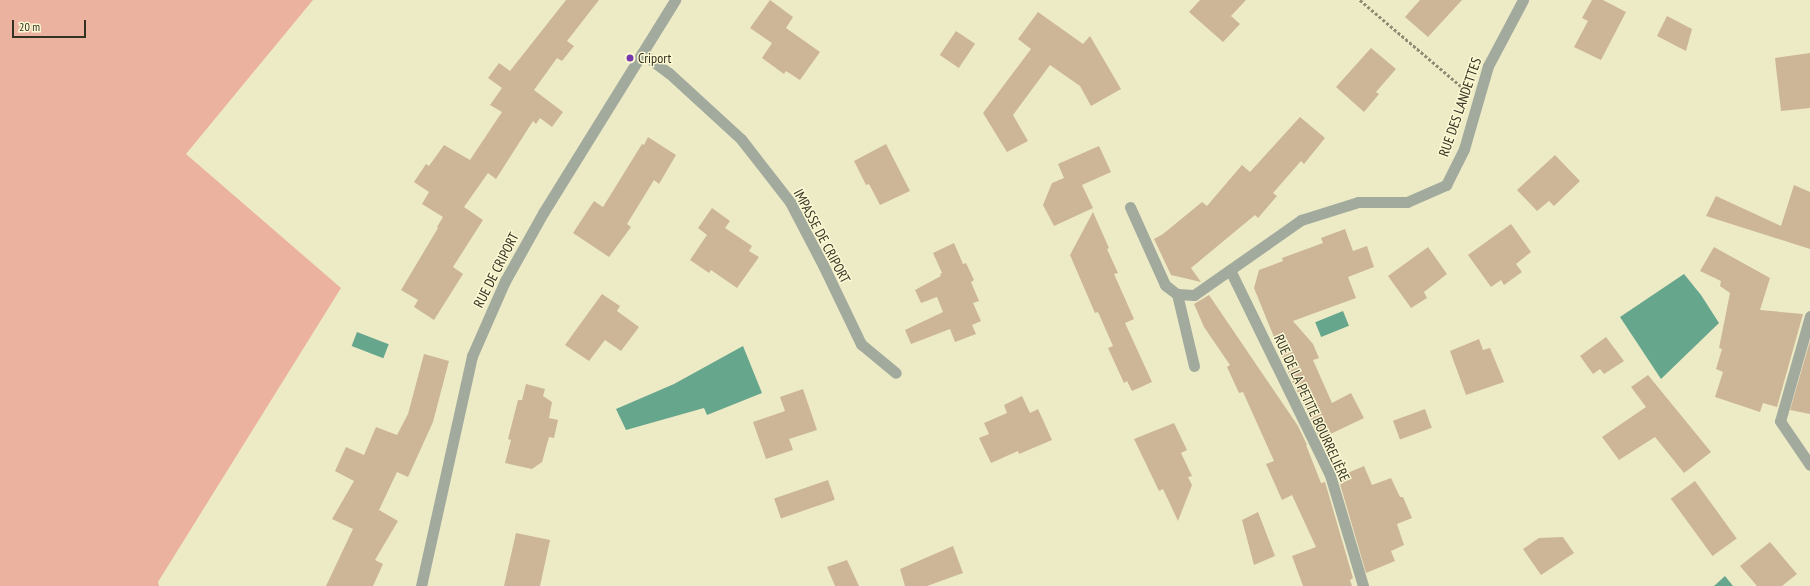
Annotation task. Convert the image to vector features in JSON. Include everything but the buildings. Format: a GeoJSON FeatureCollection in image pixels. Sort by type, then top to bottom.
{"type":"FeatureCollection","features":[{"type":"Feature","properties":{"kind":"street","name":"RUE DE CRIPORT"},"geometry":{"type":"LineString","coordinates":[[421,586],[472,356],[512,267],[543,213],[675,0]]}},
{"type":"Feature","properties":{"kind":"street","name":"RUE DES LANDETTES"},"geometry":{"type":"LineString","coordinates":[[1230,270],[1301,220],[1358,202],[1407,202],[1446,184],[1464,149],[1488,66],[1523,0]]}},
{"type":"Feature","properties":{"kind":"street","name":"IMPASSE DE CRIPORT"},"geometry":{"type":"LineString","coordinates":[[642,53],[669,73],[741,139],[790,202],[823,265],[861,344],[896,373]]}},
{"type":"Feature","properties":{"kind":"street"},"geometry":{"type":"LineString","coordinates":[[1130,207],[1165,285],[1177,294],[1194,295],[1230,270]]}},
{"type":"Feature","properties":{"kind":"street","name":"RUE DE LA PETITE BOURRELIÈRE"},"geometry":{"type":"LineString","coordinates":[[1230,270],[1330,475],[1363,586]]}},
{"type":"Feature","properties":{"kind":"street"},"geometry":{"type":"LineString","coordinates":[[1177,294],[1194,366]]}},
{"type":"Feature","properties":{"kind":"street"},"geometry":{"type":"LineString","coordinates":[[1810,316],[1780,421],[1810,465]]}},
{"type":"Feature","properties":{"kind":"path"},"geometry":{"type":"LineString","coordinates":[[1360,0],[1478,101]]}},
{"type":"Feature","properties":{"kind":"shaded area"},"geometry":{"type":"Polygon","coordinates":[[[0,0],[313,0],[186,154],[341,288],[158,582],[159,586],[0,586],[0,0]]]}},
{"type":"Feature","properties":{"kind":"shaded area"},"geometry":{"type":"Polygon","coordinates":[[[1684,274],[1701,295],[1719,323],[1661,379],[1620,317],[1684,274]]]}},
{"type":"Feature","properties":{"kind":"shaded area"},"geometry":{"type":"Polygon","coordinates":[[[1343,311],[1349,326],[1321,337],[1315,322],[1343,311]]]}},
{"type":"Feature","properties":{"kind":"shaded area"},"geometry":{"type":"Polygon","coordinates":[[[357,332],[389,344],[383,358],[352,346],[357,332]]]}},
{"type":"Feature","properties":{"kind":"shaded area"},"geometry":{"type":"Polygon","coordinates":[[[743,346],[762,393],[707,415],[704,408],[626,430],[616,409],[674,384],[743,346]]]}},
{"type":"Feature","properties":{"kind":"shaded area"},"geometry":{"type":"Polygon","coordinates":[[[1725,576],[1733,586],[1714,586],[1725,576]]]}},
{"type":"Feature","properties":{"kind":"place","name":"Criport"},"geometry":{"type":"Point","coordinates":[630,58]}}]}
